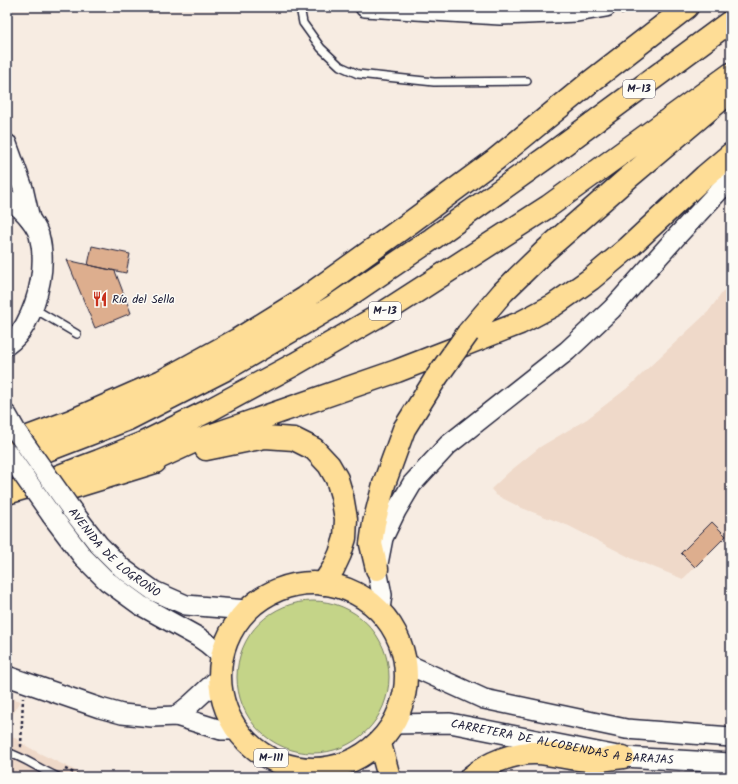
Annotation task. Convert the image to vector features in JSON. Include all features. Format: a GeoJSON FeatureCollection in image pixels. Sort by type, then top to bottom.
{"type":"FeatureCollection","features":[{"type":"Feature","properties":{"kind":"main road"},"geometry":{"type":"LineString","coordinates":[[10,430],[71,421],[162,381],[236,340],[305,298],[405,227],[489,164],[589,83],[687,7]]}},
{"type":"Feature","properties":{"kind":"main road","name":"M-13"},"geometry":{"type":"LineString","coordinates":[[7,464],[128,419],[226,369],[332,307],[547,158],[731,21]]}},
{"type":"Feature","properties":{"kind":"main road","name":"M-13"},"geometry":{"type":"LineString","coordinates":[[7,493],[48,480],[142,443],[208,411],[301,360],[380,314],[549,206],[731,74]]}},
{"type":"Feature","properties":{"kind":"main road"},"geometry":{"type":"LineString","coordinates":[[377,569],[371,544],[374,523],[384,484],[404,429],[436,378],[468,333],[503,292],[546,250],[629,177],[731,91]]}},
{"type":"Feature","properties":{"kind":"main road"},"geometry":{"type":"LineString","coordinates":[[141,466],[195,441],[397,371],[520,323],[554,305],[591,279],[628,248],[705,176],[731,154]]}},
{"type":"Feature","properties":{"kind":"main road"},"geometry":{"type":"LineString","coordinates":[[7,506],[32,500],[198,450],[265,437],[294,439],[314,449],[329,466],[337,479],[342,496],[346,519],[345,538],[333,569],[323,584]]}},
{"type":"Feature","properties":{"kind":"main road","name":"M-111"},"geometry":{"type":"LineString","coordinates":[[323,584],[354,593],[380,609],[398,637],[406,664],[406,695],[394,724],[380,744],[350,762],[318,773],[276,761],[258,749],[237,730],[226,710],[219,678],[221,656],[228,633],[247,610],[264,598],[282,589],[323,584]]}},
{"type":"Feature","properties":{"kind":"main road"},"geometry":{"type":"LineString","coordinates":[[380,744],[389,777]]}},
{"type":"Feature","properties":{"kind":"main road"},"geometry":{"type":"LineString","coordinates":[[471,777],[478,771],[491,764],[504,758],[517,755],[535,753],[593,760],[622,757]]}},
{"type":"Feature","properties":{"kind":"street"},"geometry":{"type":"LineString","coordinates":[[365,7],[500,15],[577,12],[606,7]]}},
{"type":"Feature","properties":{"kind":"street"},"geometry":{"type":"LineString","coordinates":[[7,144],[23,188],[30,219]]}},
{"type":"Feature","properties":{"kind":"street"},"geometry":{"type":"LineString","coordinates":[[380,609],[382,595],[377,569],[383,538],[396,511],[412,484],[448,445],[567,351],[612,309],[731,178]]}},
{"type":"Feature","properties":{"kind":"street"},"geometry":{"type":"LineString","coordinates":[[7,199],[15,203],[30,219],[38,234],[42,253],[38,290],[33,308],[25,326],[7,345]]}},
{"type":"Feature","properties":{"kind":"street","name":"AVENIDA DE LOGROÑO"},"geometry":{"type":"LineString","coordinates":[[10,430],[99,545],[122,568],[154,591],[186,605],[247,610]]}},
{"type":"Feature","properties":{"kind":"street","name":"AVENIDA DE LOGROÑO"},"geometry":{"type":"LineString","coordinates":[[7,452],[83,557],[107,581],[140,604],[198,637],[221,656]]}},
{"type":"Feature","properties":{"kind":"street","name":"CARRETERA DE ALCOBENDAS A BARAJAS"},"geometry":{"type":"LineString","coordinates":[[406,664],[484,699],[626,730],[731,737]]}},
{"type":"Feature","properties":{"kind":"street"},"geometry":{"type":"LineString","coordinates":[[7,676],[100,708],[122,714],[152,717],[176,716],[221,730],[237,730]]}},
{"type":"Feature","properties":{"kind":"street"},"geometry":{"type":"LineString","coordinates":[[176,716],[219,678]]}},
{"type":"Feature","properties":{"kind":"street","name":"CARRETERA DE ALCOBENDAS A BARAJAS"},"geometry":{"type":"LineString","coordinates":[[394,724],[450,723],[622,757],[731,764]]}},
{"type":"Feature","properties":{"kind":"lane"},"geometry":{"type":"LineString","coordinates":[[300,7],[304,23],[321,48],[340,66],[358,74],[434,82],[527,81]]}},
{"type":"Feature","properties":{"kind":"lane"},"geometry":{"type":"LineString","coordinates":[[33,308],[77,334]]}},
{"type":"Feature","properties":{"kind":"lane"},"geometry":{"type":"LineString","coordinates":[[7,752],[14,754],[58,777]]}},
{"type":"Feature","properties":{"kind":"path"},"geometry":{"type":"LineString","coordinates":[[18,697],[24,699],[20,746],[27,749]]}},
{"type":"Feature","properties":{"kind":"path"},"geometry":{"type":"LineString","coordinates":[[62,767],[83,777]]}},
{"type":"Feature","properties":{"kind":"shaded area"},"geometry":{"type":"Polygon","coordinates":[[[731,283],[731,531],[683,579],[633,559],[569,526],[522,508],[496,495],[491,489],[509,472],[540,447],[587,419],[630,386],[708,312],[731,283]]]}},
{"type":"Feature","properties":{"kind":"shaded area"},"geometry":{"type":"Polygon","coordinates":[[[7,697],[21,701],[7,723],[7,697]]]}},
{"type":"Feature","properties":{"kind":"shaded area"},"geometry":{"type":"Polygon","coordinates":[[[7,732],[23,744],[39,753],[89,777],[7,777],[7,732]]]}},
{"type":"Feature","properties":{"kind":"green space"},"geometry":{"type":"Polygon","coordinates":[[[320,601],[342,606],[362,618],[372,628],[384,648],[388,662],[388,692],[384,706],[372,726],[362,736],[342,748],[328,752],[306,753],[284,748],[264,736],[254,726],[242,706],[238,692],[237,670],[242,648],[254,628],[264,618],[284,606],[298,602],[320,601]]]}},
{"type":"Feature","properties":{"kind":"building"},"geometry":{"type":"Polygon","coordinates":[[[92,246],[130,254],[126,273],[88,265],[92,246]]]}},
{"type":"Feature","properties":{"kind":"building"},"geometry":{"type":"Polygon","coordinates":[[[67,260],[115,271],[131,313],[95,328],[67,260]]]}},
{"type":"Feature","properties":{"kind":"building"},"geometry":{"type":"Polygon","coordinates":[[[712,522],[726,536],[695,567],[681,553],[712,522]]]}},
{"type":"Feature","properties":{"kind":"place","name":"Ría del Sella"},"geometry":{"type":"Point","coordinates":[100,299]}}]}
